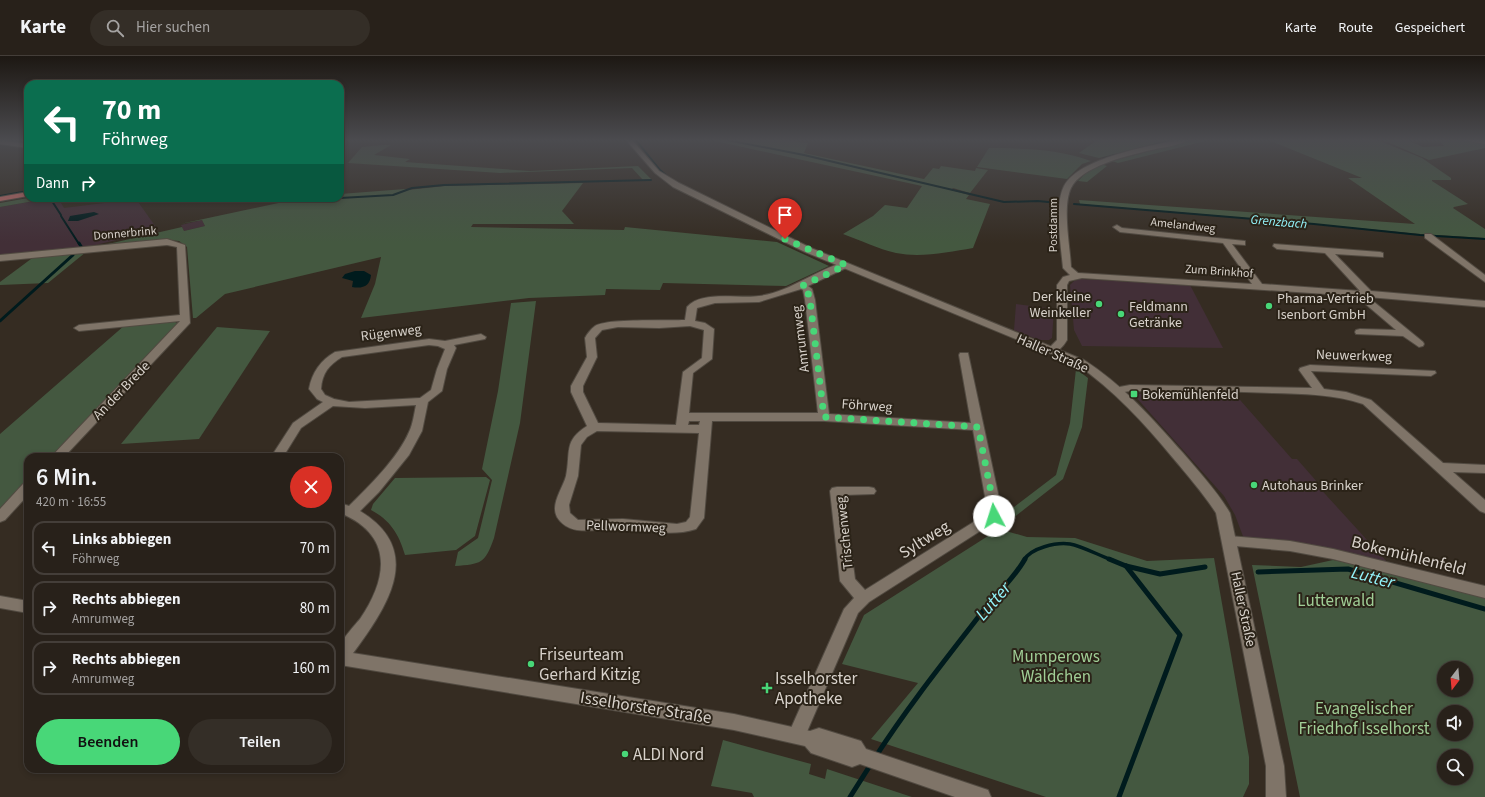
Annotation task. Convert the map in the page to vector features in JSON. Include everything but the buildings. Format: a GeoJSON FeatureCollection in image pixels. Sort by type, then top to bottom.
{"type":"FeatureCollection","features":[{"type":"Feature","properties":{"kind":"main road"},"geometry":{"type":"LineString","coordinates":[[0,199],[24,195]]}},
{"type":"Feature","properties":{"kind":"street","name":"Haller Straße"},"geometry":{"type":"LineString","coordinates":[[659,175],[665,179],[802,248],[1052,350],[1088,368],[1118,390],[1212,496],[1223,513],[1275,766],[1276,797]]}},
{"type":"Feature","properties":{"kind":"street","name":"Postdamm"},"geometry":{"type":"LineString","coordinates":[[1076,276],[1067,268],[1064,202],[1068,185],[1081,175]]}},
{"type":"Feature","properties":{"kind":"street","name":"Amelandweg"},"geometry":{"type":"LineString","coordinates":[[1137,232],[1242,243]]}},
{"type":"Feature","properties":{"kind":"street"},"geometry":{"type":"LineString","coordinates":[[1428,236],[1485,279]]}},
{"type":"Feature","properties":{"kind":"street","name":"Amelandweg"},"geometry":{"type":"LineString","coordinates":[[1226,242],[1258,286]]}},
{"type":"Feature","properties":{"kind":"street","name":"Donnerbrink"},"geometry":{"type":"LineString","coordinates":[[0,258],[175,243],[180,245],[184,320]]}},
{"type":"Feature","properties":{"kind":"street"},"geometry":{"type":"LineString","coordinates":[[1277,246],[1380,255]]}},
{"type":"Feature","properties":{"kind":"street"},"geometry":{"type":"LineString","coordinates":[[1327,250],[1364,294],[1418,344]]}},
{"type":"Feature","properties":{"kind":"street","name":"Amrumweg"},"geometry":{"type":"LineString","coordinates":[[802,286],[846,265]]}},
{"type":"Feature","properties":{"kind":"street","name":"Zum Brinkhof"},"geometry":{"type":"LineString","coordinates":[[1076,276],[1088,275],[1258,286],[1485,304]]}},
{"type":"Feature","properties":{"kind":"street"},"geometry":{"type":"LineString","coordinates":[[1052,350],[1059,345],[1062,340],[1062,285],[1066,279],[1076,276]]}},
{"type":"Feature","properties":{"kind":"street","name":"Amrumweg"},"geometry":{"type":"LineString","coordinates":[[802,286],[807,289],[810,300],[824,417]]}},
{"type":"Feature","properties":{"kind":"street"},"geometry":{"type":"LineString","coordinates":[[690,323],[692,307],[698,302],[712,300],[743,301],[770,297],[802,286]]}},
{"type":"Feature","properties":{"kind":"street"},"geometry":{"type":"LineString","coordinates":[[1472,303],[1485,313]]}},
{"type":"Feature","properties":{"kind":"street"},"geometry":{"type":"LineString","coordinates":[[78,328],[184,320]]}},
{"type":"Feature","properties":{"kind":"street","name":"An der Brede"},"geometry":{"type":"LineString","coordinates":[[61,453],[184,320]]}},
{"type":"Feature","properties":{"kind":"street"},"geometry":{"type":"LineString","coordinates":[[683,422],[688,372],[706,359],[710,334],[709,329],[701,325],[690,323],[660,326],[618,324],[599,328],[594,332],[590,338],[592,356],[576,386],[577,392],[594,427],[683,422],[706,423]]}},
{"type":"Feature","properties":{"kind":"street"},"geometry":{"type":"LineString","coordinates":[[1360,332],[1406,333]]}},
{"type":"Feature","properties":{"kind":"street","name":"Rügenweg"},"geometry":{"type":"LineString","coordinates":[[423,401],[349,405],[331,402],[320,398],[315,390],[316,381],[326,362],[331,358],[348,352],[429,342],[446,344],[480,337]]}},
{"type":"Feature","properties":{"kind":"street"},"geometry":{"type":"LineString","coordinates":[[344,652],[371,614],[385,587],[390,567],[386,544],[379,532],[370,523],[346,510],[374,489],[392,466],[403,455],[416,431],[423,401],[436,391],[442,369],[450,353],[451,348],[446,344]]}},
{"type":"Feature","properties":{"kind":"street","name":"Syltweg"},"geometry":{"type":"LineString","coordinates":[[803,737],[852,610],[864,598],[994,516],[995,512],[964,355]]}},
{"type":"Feature","properties":{"kind":"street","name":"Neuwerkweg"},"geometry":{"type":"LineString","coordinates":[[1321,392],[1304,370],[1310,368],[1431,373]]}},
{"type":"Feature","properties":{"kind":"street"},"geometry":{"type":"LineString","coordinates":[[1118,390],[1130,388],[1233,388],[1347,394],[1367,402],[1485,508]]}},
{"type":"Feature","properties":{"kind":"street"},"geometry":{"type":"LineString","coordinates":[[280,453],[297,426],[331,402]]}},
{"type":"Feature","properties":{"kind":"street","name":"Föhrweg"},"geometry":{"type":"LineString","coordinates":[[706,423],[824,417],[978,427]]}},
{"type":"Feature","properties":{"kind":"street","name":"Pellwormweg"},"geometry":{"type":"LineString","coordinates":[[594,427],[583,434],[575,444],[572,476],[562,505],[563,515],[570,522],[577,524],[624,524],[677,529],[691,526],[697,518],[706,423]]}},
{"type":"Feature","properties":{"kind":"street"},"geometry":{"type":"LineString","coordinates":[[1439,467],[1485,468]]}},
{"type":"Feature","properties":{"kind":"street"},"geometry":{"type":"LineString","coordinates":[[0,517],[24,491]]}},
{"type":"Feature","properties":{"kind":"street","name":"Trischenweg"},"geometry":{"type":"LineString","coordinates":[[864,598],[848,581],[837,491],[869,491]]}},
{"type":"Feature","properties":{"kind":"street","name":"Bokemühlenfeld"},"geometry":{"type":"LineString","coordinates":[[1229,541],[1290,546],[1332,554],[1485,592]]}},
{"type":"Feature","properties":{"kind":"street"},"geometry":{"type":"LineString","coordinates":[[0,602],[24,606]]}},
{"type":"Feature","properties":{"kind":"street","name":"Isselhorster Straße"},"geometry":{"type":"LineString","coordinates":[[344,659],[660,709],[803,737],[817,747],[852,758],[860,755],[981,797]]}},
{"type":"Feature","properties":{"kind":"shaded area"},"geometry":{"type":"Polygon","coordinates":[[[28,202],[60,202],[64,208],[112,202],[138,202],[158,230],[79,249],[0,257],[0,207],[28,202]]]}},
{"type":"Feature","properties":{"kind":"shaded area"},"geometry":{"type":"Polygon","coordinates":[[[202,220],[205,226],[184,231],[181,225],[202,220]]]}},
{"type":"Feature","properties":{"kind":"shaded area"},"geometry":{"type":"Polygon","coordinates":[[[1080,279],[1190,285],[1223,348],[1082,346],[1074,330],[1070,285],[1074,281],[1080,279]]]}},
{"type":"Feature","properties":{"kind":"shaded area"},"geometry":{"type":"Polygon","coordinates":[[[1016,304],[1054,309],[1052,338],[1049,340],[1039,340],[1014,330],[1016,304]]]}},
{"type":"Feature","properties":{"kind":"shaded area"},"geometry":{"type":"Polygon","coordinates":[[[1233,392],[1292,459],[1297,459],[1318,483],[1316,484],[1389,564],[1244,539],[1235,515],[1224,496],[1134,395],[1144,393],[1233,392]]]}},
{"type":"Feature","properties":{"kind":"green space"},"geometry":{"type":"Polygon","coordinates":[[[638,175],[647,175],[651,179],[643,180],[638,175]]]}},
{"type":"Feature","properties":{"kind":"green space"},"geometry":{"type":"Polygon","coordinates":[[[869,175],[904,175],[924,179],[928,175],[984,175],[970,193],[953,188],[951,190],[969,195],[966,199],[990,204],[973,248],[925,255],[896,253],[843,234],[873,216],[885,205],[907,208],[922,186],[869,175]]]}},
{"type":"Feature","properties":{"kind":"green space"},"geometry":{"type":"Polygon","coordinates":[[[1034,175],[1071,175],[1067,179],[1034,175]]]}},
{"type":"Feature","properties":{"kind":"green space"},"geometry":{"type":"Polygon","coordinates":[[[1084,175],[1096,175],[1087,182],[1078,181],[1084,175]]]}},
{"type":"Feature","properties":{"kind":"green space"},"geometry":{"type":"Polygon","coordinates":[[[1354,175],[1446,175],[1451,178],[1451,180],[1432,181],[1468,204],[1453,208],[1485,229],[1485,238],[1420,234],[1080,204],[1079,200],[1415,224],[1348,178],[1362,178],[1354,175]]]}},
{"type":"Feature","properties":{"kind":"green space"},"geometry":{"type":"Polygon","coordinates":[[[583,183],[562,211],[574,224],[473,224],[471,227],[624,230],[625,227],[777,242],[829,266],[786,286],[663,283],[660,290],[606,289],[605,295],[529,298],[361,318],[375,284],[381,257],[225,294],[196,318],[193,318],[187,247],[179,241],[169,240],[95,247],[182,227],[184,231],[205,226],[202,220],[180,224],[283,202],[344,202],[344,194],[445,186],[583,183]]]}},
{"type":"Feature","properties":{"kind":"green space"},"geometry":{"type":"Polygon","coordinates":[[[24,199],[24,202],[28,202],[0,207],[0,203],[24,199]]]}},
{"type":"Feature","properties":{"kind":"green space"},"geometry":{"type":"Polygon","coordinates":[[[86,252],[48,283],[0,285],[0,282],[35,256],[86,252]]]}},
{"type":"Feature","properties":{"kind":"green space"},"geometry":{"type":"Polygon","coordinates":[[[536,301],[520,423],[494,538],[488,553],[481,561],[455,566],[458,552],[478,538],[492,480],[482,469],[498,391],[511,303],[536,301]]]}},
{"type":"Feature","properties":{"kind":"green space"},"geometry":{"type":"Polygon","coordinates":[[[173,321],[179,324],[56,453],[24,453],[24,486],[0,512],[0,434],[125,325],[173,321]]]}},
{"type":"Feature","properties":{"kind":"green space"},"geometry":{"type":"Polygon","coordinates":[[[217,327],[270,331],[199,439],[121,444],[217,327]]]}},
{"type":"Feature","properties":{"kind":"green space"},"geometry":{"type":"Polygon","coordinates":[[[1076,369],[1088,378],[1082,427],[1063,479],[1008,522],[1001,517],[1056,475],[1070,423],[1076,369]]]}},
{"type":"Feature","properties":{"kind":"green space"},"geometry":{"type":"Polygon","coordinates":[[[486,477],[490,480],[475,536],[456,550],[405,555],[397,534],[393,528],[383,518],[371,510],[373,504],[395,478],[486,477]]]}},
{"type":"Feature","properties":{"kind":"green space","name":"Mumperows Wäldchen"},"geometry":{"type":"Polygon","coordinates":[[[999,529],[1027,537],[1075,538],[1147,561],[1214,558],[1249,757],[1249,784],[1243,797],[1046,797],[871,739],[918,683],[842,664],[864,615],[999,529]]]}},
{"type":"Feature","properties":{"kind":"green space","name":"Evangelischer Friedhof Isselhorst"},"geometry":{"type":"Polygon","coordinates":[[[1333,560],[1395,573],[1485,598],[1485,797],[1300,797],[1252,565],[1301,567],[1333,560]]]}},
{"type":"Feature","properties":{"kind":"green space"},"geometry":{"type":"Polygon","coordinates":[[[723,740],[811,764],[809,774],[825,779],[827,769],[912,797],[754,797],[752,793],[711,786],[723,740]]]}},
{"type":"Feature","properties":{"kind":"water"},"geometry":{"type":"Polygon","coordinates":[[[94,212],[99,214],[78,221],[68,221],[70,216],[94,212]]]}},
{"type":"Feature","properties":{"kind":"water"},"geometry":{"type":"Polygon","coordinates":[[[355,271],[364,271],[371,275],[369,282],[365,286],[359,288],[352,287],[353,281],[342,278],[345,274],[355,271]]]}},
{"type":"Feature","properties":{"kind":"waterway"},"geometry":{"type":"LineString","coordinates":[[665,175],[669,178]]}},
{"type":"Feature","properties":{"kind":"waterway","name":"Grenzbach"},"geometry":{"type":"LineString","coordinates":[[887,175],[1004,202],[1038,201],[1058,203]]}},
{"type":"Feature","properties":{"kind":"waterway"},"geometry":{"type":"LineString","coordinates":[[344,198],[393,195],[412,188],[444,185],[651,180]]}},
{"type":"Feature","properties":{"kind":"waterway"},"geometry":{"type":"LineString","coordinates":[[0,196],[24,192]]}},
{"type":"Feature","properties":{"kind":"waterway"},"geometry":{"type":"LineString","coordinates":[[53,202],[61,215]]}},
{"type":"Feature","properties":{"kind":"waterway","name":"Grenzbach"},"geometry":{"type":"LineString","coordinates":[[1074,204],[1314,224],[1420,235],[1485,239]]}},
{"type":"Feature","properties":{"kind":"waterway"},"geometry":{"type":"LineString","coordinates":[[61,216],[79,244]]}},
{"type":"Feature","properties":{"kind":"waterway"},"geometry":{"type":"LineString","coordinates":[[79,243],[82,248]]}},
{"type":"Feature","properties":{"kind":"waterway"},"geometry":{"type":"LineString","coordinates":[[0,321],[73,255]]}},
{"type":"Feature","properties":{"kind":"waterway","name":"Lutter"},"geometry":{"type":"LineString","coordinates":[[1024,560],[1032,552],[1038,549],[1058,544],[1070,544],[1112,560]]}},
{"type":"Feature","properties":{"kind":"waterway","name":"Lutter"},"geometry":{"type":"LineString","coordinates":[[876,756],[928,682],[1025,559]]}},
{"type":"Feature","properties":{"kind":"waterway","name":"Lutter"},"geometry":{"type":"LineString","coordinates":[[1109,559],[1126,566]]}},
{"type":"Feature","properties":{"kind":"waterway"},"geometry":{"type":"LineString","coordinates":[[1119,797],[1180,635],[1126,566]]}},
{"type":"Feature","properties":{"kind":"waterway","name":"Lutter"},"geometry":{"type":"LineString","coordinates":[[1126,566],[1160,574],[1205,567]]}},
{"type":"Feature","properties":{"kind":"waterway","name":"Lutter"},"geometry":{"type":"LineString","coordinates":[[1258,572],[1348,569],[1485,609]]}},
{"type":"Feature","properties":{"kind":"waterway","name":"Lutter"},"geometry":{"type":"LineString","coordinates":[[850,797],[871,764]]}},
{"type":"Feature","properties":{"kind":"place","name":"Der kleine Weinkeller"},"geometry":{"type":"Point","coordinates":[1099,304]}},
{"type":"Feature","properties":{"kind":"place","name":"Pharma-Vertrieb Isenbort GmbH"},"geometry":{"type":"Point","coordinates":[1269,306]}},
{"type":"Feature","properties":{"kind":"place","name":"Feldmann Getränke"},"geometry":{"type":"Point","coordinates":[1121,314]}},
{"type":"Feature","properties":{"kind":"place","name":"Bokemühlenfeld"},"geometry":{"type":"Point","coordinates":[1134,394]}},
{"type":"Feature","properties":{"kind":"place","name":"Autohaus Brinker"},"geometry":{"type":"Point","coordinates":[1254,485]}},
{"type":"Feature","properties":{"kind":"place","name":"Friseurteam Gerhard Kitzig"},"geometry":{"type":"Point","coordinates":[531,664]}},
{"type":"Feature","properties":{"kind":"place","name":"Isselhorster Apotheke"},"geometry":{"type":"Point","coordinates":[767,688]}},
{"type":"Feature","properties":{"kind":"place","name":"ALDI Nord"},"geometry":{"type":"Point","coordinates":[625,754]}},
{"type":"Feature","properties":{"kind":"route"},"geometry":{"type":"LineString","coordinates":[[785,239],[846,265],[802,286],[807,289],[810,300],[824,417],[978,427],[995,512],[994,516]]}},
{"type":"Feature","properties":{"kind":"park label","name":"Lutterwald"},"geometry":{"type":"Point","coordinates":[1336,600]}}]}
